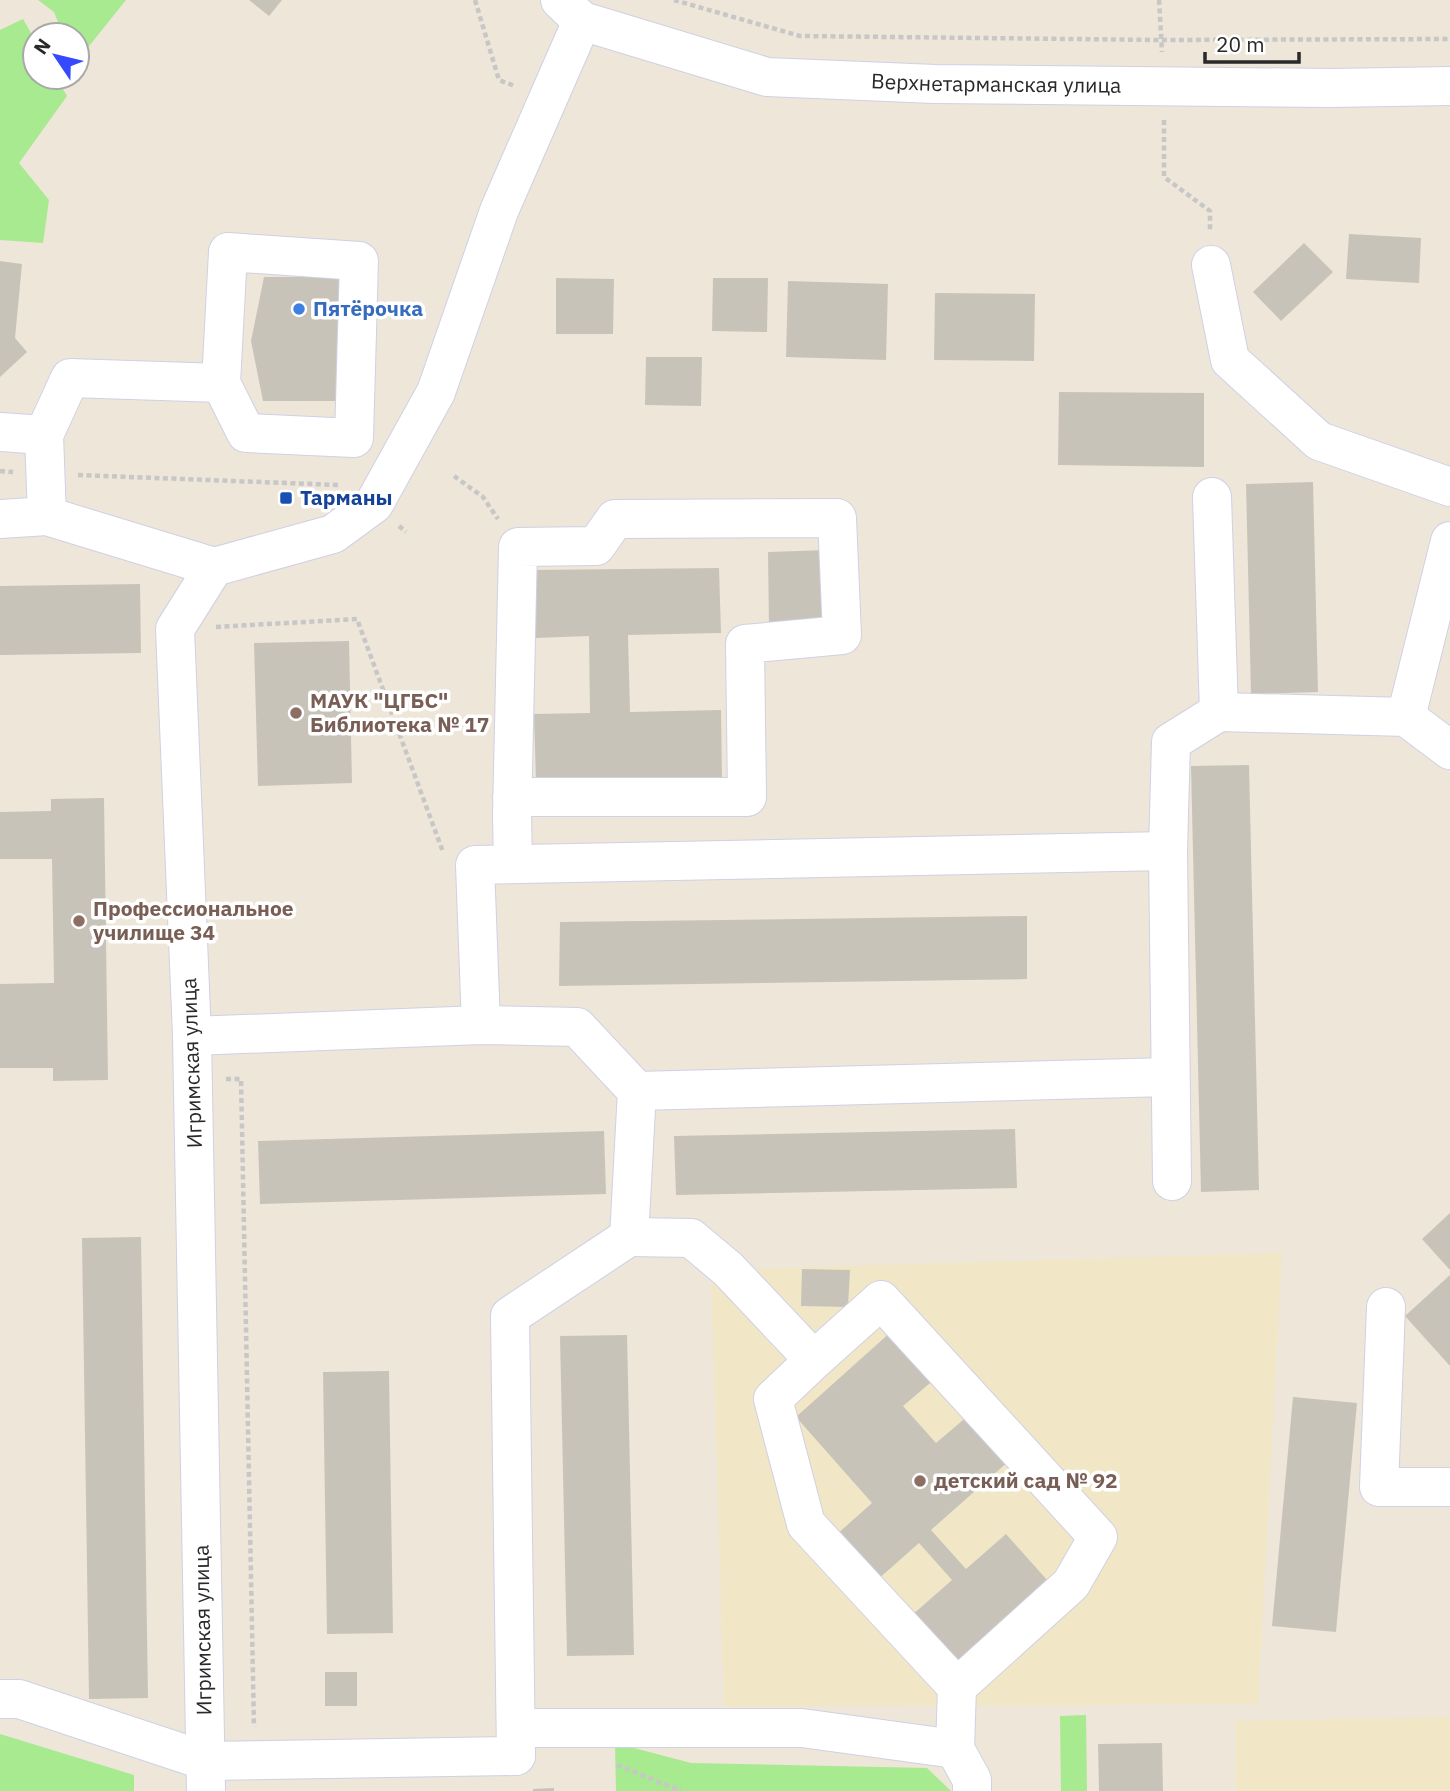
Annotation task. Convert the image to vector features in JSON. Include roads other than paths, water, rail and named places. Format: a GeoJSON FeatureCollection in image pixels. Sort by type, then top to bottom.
{"type":"FeatureCollection","features":[{"type":"Feature","properties":{"kind":"street","name":"Верхнетарманская улица"},"geometry":{"type":"LineString","coordinates":[[571,10],[767,77],[935,84],[1450,86]]}},
{"type":"Feature","properties":{"kind":"street"},"geometry":{"type":"LineString","coordinates":[[0,519],[47,516],[214,567],[333,534],[374,504],[436,392],[499,211],[547,100],[571,10]]}},
{"type":"Feature","properties":{"kind":"street"},"geometry":{"type":"LineString","coordinates":[[228,252],[359,261],[354,438],[246,433],[222,383],[228,252]]}},
{"type":"Feature","properties":{"kind":"street"},"geometry":{"type":"LineString","coordinates":[[1211,265],[1230,360],[1319,441],[1450,487]]}},
{"type":"Feature","properties":{"kind":"street"},"geometry":{"type":"LineString","coordinates":[[47,516],[44,435],[70,378],[222,383]]}},
{"type":"Feature","properties":{"kind":"street"},"geometry":{"type":"LineString","coordinates":[[0,432],[44,435]]}},
{"type":"Feature","properties":{"kind":"street"},"geometry":{"type":"LineString","coordinates":[[1212,497],[1219,712]]}},
{"type":"Feature","properties":{"kind":"street"},"geometry":{"type":"LineString","coordinates":[[512,797],[747,797],[746,644],[842,635],[837,518],[615,519],[596,546],[518,547],[512,797],[513,864]]}},
{"type":"Feature","properties":{"kind":"street"},"geometry":{"type":"LineString","coordinates":[[1406,717],[1450,541]]}},
{"type":"Feature","properties":{"kind":"street","name":"Игримская улица"},"geometry":{"type":"LineString","coordinates":[[206,1776],[192,1036],[175,629],[214,567]]}},
{"type":"Feature","properties":{"kind":"street"},"geometry":{"type":"LineString","coordinates":[[1172,1181],[1168,851],[1171,742],[1219,712],[1406,717],[1450,750]]}},
{"type":"Feature","properties":{"kind":"street"},"geometry":{"type":"LineString","coordinates":[[481,1025],[475,864],[1168,851]]}},
{"type":"Feature","properties":{"kind":"street"},"geometry":{"type":"LineString","coordinates":[[192,1036],[481,1025],[577,1027],[636,1091],[629,1237]]}},
{"type":"Feature","properties":{"kind":"street"},"geometry":{"type":"LineString","coordinates":[[636,1091],[1170,1077]]}},
{"type":"Feature","properties":{"kind":"street"},"geometry":{"type":"LineString","coordinates":[[0,1699],[19,1699],[206,1776],[516,1756],[510,1316],[629,1237],[691,1238],[728,1269],[814,1360]]}},
{"type":"Feature","properties":{"kind":"street"},"geometry":{"type":"LineString","coordinates":[[957,1687],[1071,1584],[1098,1537],[881,1300],[773,1399],[806,1524],[957,1687],[955,1749],[972,1780],[972,1791]]}},
{"type":"Feature","properties":{"kind":"street"},"geometry":{"type":"LineString","coordinates":[[1386,1307],[1379,1488],[1450,1487]]}},
{"type":"Feature","properties":{"kind":"street"},"geometry":{"type":"LineString","coordinates":[[516,1728],[802,1728],[955,1749]]}},
{"type":"Feature","properties":{"kind":"place","name":"Пятёрочка"},"geometry":{"type":"Point","coordinates":[299,309]}},
{"type":"Feature","properties":{"kind":"place","name":"Тарманы"},"geometry":{"type":"Point","coordinates":[286,498]}},
{"type":"Feature","properties":{"kind":"place","name":"МАУК \"ЦГБС\" Библиотека № 17"},"geometry":{"type":"Point","coordinates":[296,713]}},
{"type":"Feature","properties":{"kind":"place","name":"Профессиональное училище 34"},"geometry":{"type":"Point","coordinates":[79,921]}},
{"type":"Feature","properties":{"kind":"place","name":"детский сад № 92"},"geometry":{"type":"Point","coordinates":[920,1481]}}]}
